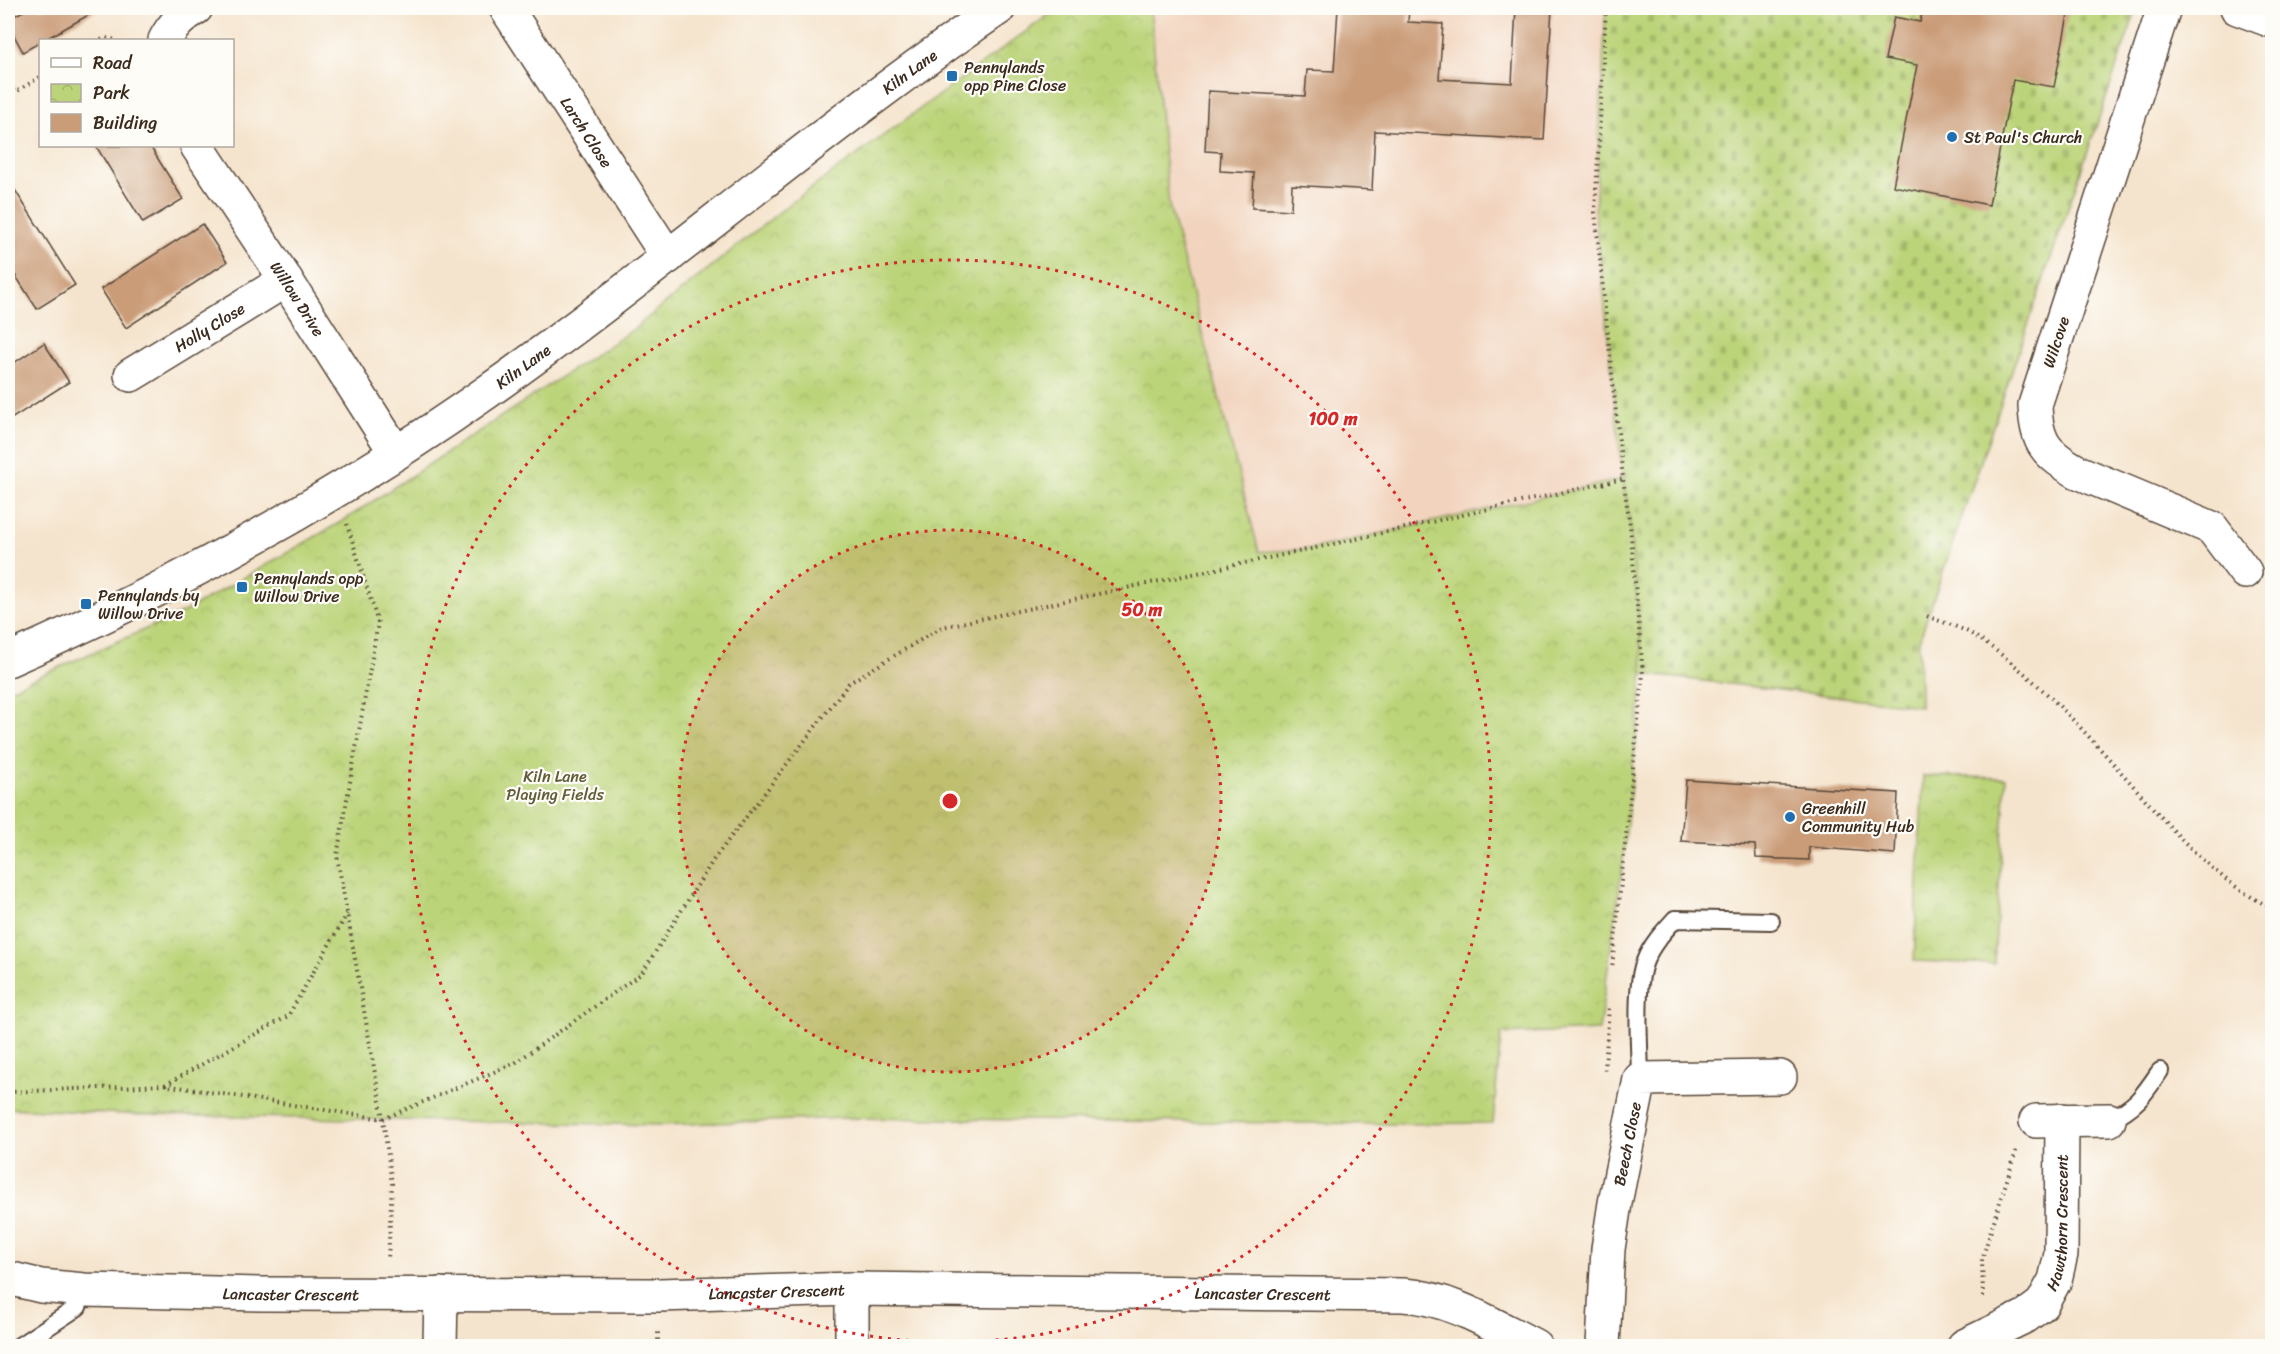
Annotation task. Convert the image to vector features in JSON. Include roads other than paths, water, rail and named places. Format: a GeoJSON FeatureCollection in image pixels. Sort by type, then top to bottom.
{"type":"FeatureCollection","features":[{"type":"Feature","properties":{"kind":"street"},"geometry":{"type":"LineString","coordinates":[[165,39],[169,31],[184,15],[196,8]]}},
{"type":"Feature","properties":{"kind":"street","name":"Larch Close"},"geometry":{"type":"LineString","coordinates":[[508,8],[668,257]]}},
{"type":"Feature","properties":{"kind":"street","name":"Kiln Lane"},"geometry":{"type":"LineString","coordinates":[[8,660],[156,591],[332,494],[396,453],[488,392],[668,257],[868,102],[999,8]]}},
{"type":"Feature","properties":{"kind":"street","name":"Wilcove"},"geometry":{"type":"LineString","coordinates":[[2164,8],[2035,405],[2036,428],[2046,448],[2060,462],[2212,528],[2245,572]]}},
{"type":"Feature","properties":{"kind":"street"},"geometry":{"type":"LineString","coordinates":[[2236,8],[2272,21]]}},
{"type":"Feature","properties":{"kind":"street","name":"Willow Drive"},"geometry":{"type":"LineString","coordinates":[[198,147],[396,453]]}},
{"type":"Feature","properties":{"kind":"street","name":"Holly Close"},"geometry":{"type":"LineString","coordinates":[[131,375],[286,280]]}},
{"type":"Feature","properties":{"kind":"street","name":"Beech Close"},"geometry":{"type":"LineString","coordinates":[[1603,1347],[1610,1238],[1640,1079],[1780,1077]]}},
{"type":"Feature","properties":{"kind":"street","name":"Hawthorn Crescent"},"geometry":{"type":"LineString","coordinates":[[1974,1342],[2026,1316],[2042,1304],[2055,1280],[2061,1254],[2049,1121],[2109,1120]]}},
{"type":"Feature","properties":{"kind":"street","name":"Lancaster Crescent"},"geometry":{"type":"LineString","coordinates":[[8,1278],[41,1286],[84,1290],[261,1294],[659,1295],[852,1289],[1421,1296],[1455,1306],[1535,1347]]}},
{"type":"Feature","properties":{"kind":"street"},"geometry":{"type":"LineString","coordinates":[[852,1289],[852,1347]]}},
{"type":"Feature","properties":{"kind":"street"},"geometry":{"type":"LineString","coordinates":[[440,1347],[441,1294]]}},
{"type":"Feature","properties":{"kind":"lane"},"geometry":{"type":"LineString","coordinates":[[1640,1079],[1640,987],[1644,961],[1660,936],[1675,919],[1772,921]]}},
{"type":"Feature","properties":{"kind":"lane"},"geometry":{"type":"LineString","coordinates":[[2109,1120],[2128,1111],[2140,1100],[2160,1071]]}},
{"type":"Feature","properties":{"kind":"lane"},"geometry":{"type":"LineString","coordinates":[[19,1347],[78,1307],[84,1290]]}},
{"type":"Feature","properties":{"kind":"place","name":"Pennylands opp Pine Close"},"geometry":{"type":"Point","coordinates":[952,76]}},
{"type":"Feature","properties":{"kind":"place","name":"St Paul's Church"},"geometry":{"type":"Point","coordinates":[1952,137]}},
{"type":"Feature","properties":{"kind":"place","name":"Pennylands opp Willow Drive"},"geometry":{"type":"Point","coordinates":[242,587]}},
{"type":"Feature","properties":{"kind":"place","name":"Pennylands by Willow Drive"},"geometry":{"type":"Point","coordinates":[86,604]}},
{"type":"Feature","properties":{"kind":"place","name":"Greenhill Community Hub"},"geometry":{"type":"Point","coordinates":[1790,817]}},
{"type":"Feature","properties":{"kind":"park label","name":"Kiln Lane Playing Fields"},"geometry":{"type":"Point","coordinates":[555,785]}}]}
